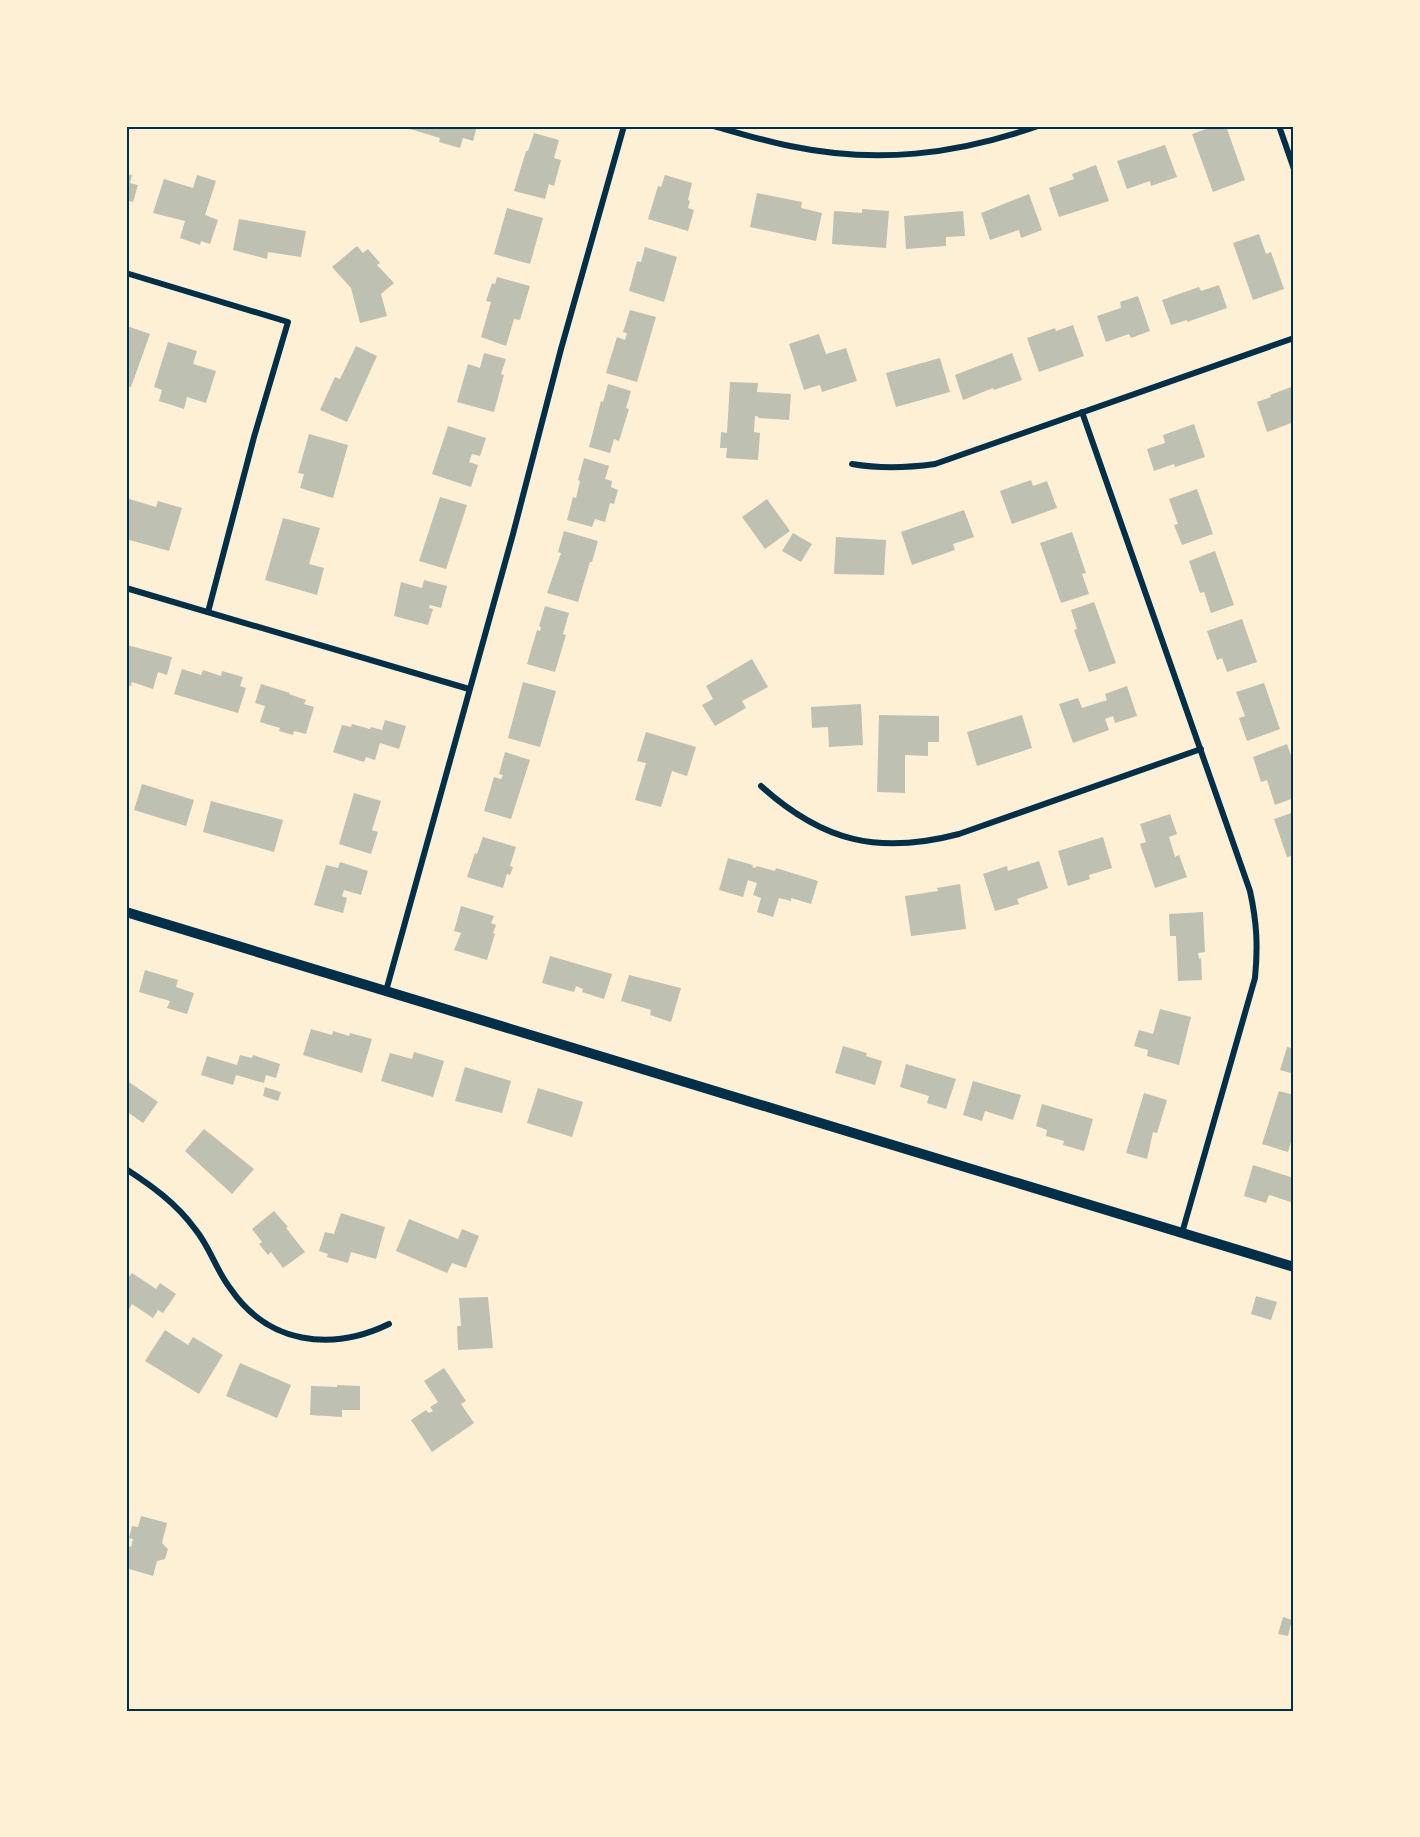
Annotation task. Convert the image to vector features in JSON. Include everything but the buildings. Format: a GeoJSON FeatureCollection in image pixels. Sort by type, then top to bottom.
{"type":"FeatureCollection","features":[{"type":"Feature","properties":{"kind":"street"},"geometry":{"type":"LineString","coordinates":[[386,991],[624,126]]}},
{"type":"Feature","properties":{"kind":"street"},"geometry":{"type":"LineString","coordinates":[[714,126],[789,146],[840,154],[884,156],[927,154],[971,147],[1038,126]]}},
{"type":"Feature","properties":{"kind":"street"},"geometry":{"type":"LineString","coordinates":[[1279,126],[1294,169]]}},
{"type":"Feature","properties":{"kind":"street"},"geometry":{"type":"LineString","coordinates":[[126,273],[288,322],[208,612]]}},
{"type":"Feature","properties":{"kind":"street"},"geometry":{"type":"LineString","coordinates":[[852,464],[876,468],[905,468],[935,464],[1294,338]]}},
{"type":"Feature","properties":{"kind":"street"},"geometry":{"type":"LineString","coordinates":[[1082,412],[1250,891],[1256,918],[1258,944],[1255,978],[1182,1233]]}},
{"type":"Feature","properties":{"kind":"street"},"geometry":{"type":"LineString","coordinates":[[126,588],[469,689]]}},
{"type":"Feature","properties":{"kind":"street"},"geometry":{"type":"LineString","coordinates":[[761,786],[782,805],[826,831],[876,843],[903,844],[933,841],[959,834],[1201,750]]}},
{"type":"Feature","properties":{"kind":"street"},"geometry":{"type":"LineString","coordinates":[[126,912],[1294,1267]]}},
{"type":"Feature","properties":{"kind":"street"},"geometry":{"type":"LineString","coordinates":[[126,1169],[161,1192],[180,1210],[197,1231],[229,1287],[243,1305],[261,1320],[301,1338],[325,1341],[349,1339],[389,1324]]}}]}
